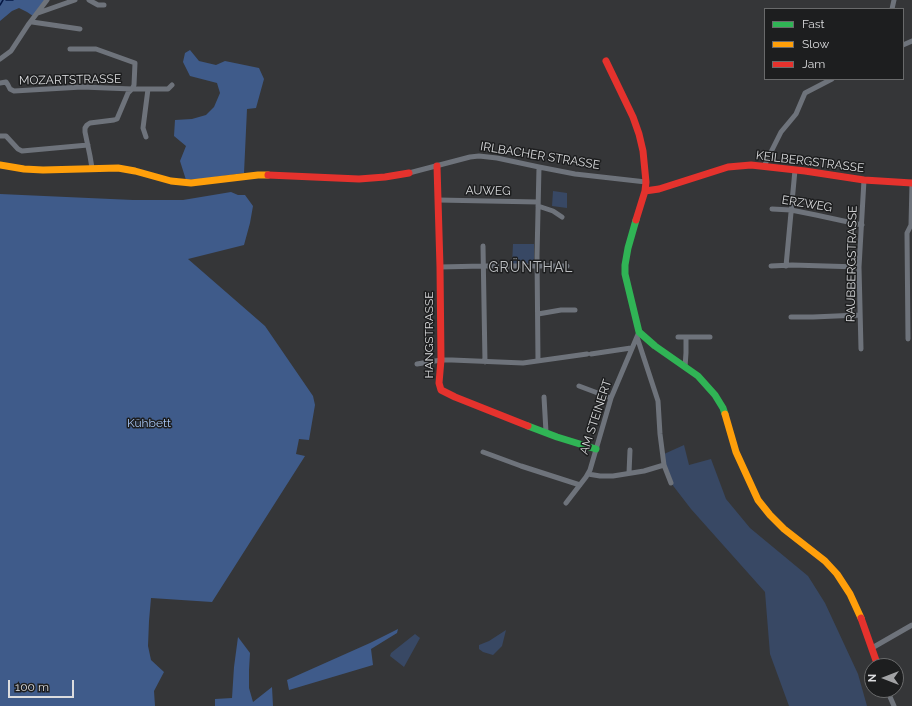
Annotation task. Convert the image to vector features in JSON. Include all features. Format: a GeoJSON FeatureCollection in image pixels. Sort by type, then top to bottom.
{"type":"FeatureCollection","features":[{"type":"Feature","properties":{"kind":"street"},"geometry":{"type":"LineString","coordinates":[[0,59],[11,51],[47,0]]}},
{"type":"Feature","properties":{"kind":"street"},"geometry":{"type":"LineString","coordinates":[[38,13],[75,0]]}},
{"type":"Feature","properties":{"kind":"street"},"geometry":{"type":"LineString","coordinates":[[88,0],[98,5],[104,5]]}},
{"type":"Feature","properties":{"kind":"street"},"geometry":{"type":"LineString","coordinates":[[32,22],[80,28]]}},
{"type":"Feature","properties":{"kind":"street"},"geometry":{"type":"LineString","coordinates":[[70,50],[96,49],[135,63],[134,85],[132,89],[168,89],[172,85]]}},
{"type":"Feature","properties":{"kind":"street"},"geometry":{"type":"LineString","coordinates":[[606,61],[633,117],[643,151],[646,182],[645,191],[628,248],[625,274],[638,334],[658,401],[664,465],[671,482]]}},
{"type":"Feature","properties":{"kind":"street"},"geometry":{"type":"LineString","coordinates":[[764,166],[781,132],[796,114],[805,93],[830,80]]}},
{"type":"Feature","properties":{"kind":"street","name":"MOZARTSTRASSE"},"geometry":{"type":"LineString","coordinates":[[0,83],[6,82],[10,89],[14,91],[82,87],[132,89]]}},
{"type":"Feature","properties":{"kind":"street","name":"MOZARTSTRASSE"},"geometry":{"type":"LineString","coordinates":[[92,168],[85,132],[86,126],[90,123],[117,119],[128,93],[132,89]]}},
{"type":"Feature","properties":{"kind":"street"},"geometry":{"type":"LineString","coordinates":[[146,137],[143,128],[148,89]]}},
{"type":"Feature","properties":{"kind":"street"},"geometry":{"type":"LineString","coordinates":[[0,136],[6,136],[22,151],[88,145]]}},
{"type":"Feature","properties":{"kind":"street","name":"IRLBACHER STRASSE"},"geometry":{"type":"LineString","coordinates":[[0,165],[24,169],[43,170],[92,168],[126,169],[171,182],[191,183],[263,175],[348,179],[385,177],[479,156],[497,158],[575,174],[605,176],[646,182]]}},
{"type":"Feature","properties":{"kind":"street","name":"KEILBERGSTRASSE"},"geometry":{"type":"LineString","coordinates":[[645,191],[660,189],[728,168],[751,165],[864,180],[912,183]]}},
{"type":"Feature","properties":{"kind":"street","name":"HANGSTRASSE"},"geometry":{"type":"LineString","coordinates":[[437,166],[441,360],[439,384],[441,390],[455,398],[596,449]]}},
{"type":"Feature","properties":{"kind":"street"},"geometry":{"type":"LineString","coordinates":[[538,361],[537,266],[539,167]]}},
{"type":"Feature","properties":{"kind":"street"},"geometry":{"type":"LineString","coordinates":[[786,266],[795,170]]}},
{"type":"Feature","properties":{"kind":"street","name":"RAUBBERGSTRASSE"},"geometry":{"type":"LineString","coordinates":[[860,349],[859,267],[861,257],[864,180]]}},
{"type":"Feature","properties":{"kind":"street"},"geometry":{"type":"LineString","coordinates":[[908,339],[907,233],[911,225],[912,183]]}},
{"type":"Feature","properties":{"kind":"street","name":"AUWEG"},"geometry":{"type":"LineString","coordinates":[[438,200],[538,204]]}},
{"type":"Feature","properties":{"kind":"street"},"geometry":{"type":"LineString","coordinates":[[538,204],[562,217]]}},
{"type":"Feature","properties":{"kind":"street","name":"ERZWEG"},"geometry":{"type":"LineString","coordinates":[[772,209],[816,214],[862,225]]}},
{"type":"Feature","properties":{"kind":"street"},"geometry":{"type":"LineString","coordinates":[[484,246],[486,362]]}},
{"type":"Feature","properties":{"kind":"street"},"geometry":{"type":"LineString","coordinates":[[440,268],[484,266],[567,266]]}},
{"type":"Feature","properties":{"kind":"street"},"geometry":{"type":"LineString","coordinates":[[771,266],[859,267]]}},
{"type":"Feature","properties":{"kind":"street"},"geometry":{"type":"LineString","coordinates":[[538,314],[561,310],[575,310]]}},
{"type":"Feature","properties":{"kind":"street"},"geometry":{"type":"LineString","coordinates":[[791,317],[859,315]]}},
{"type":"Feature","properties":{"kind":"street"},"geometry":{"type":"LineString","coordinates":[[638,334],[698,376],[716,395],[723,408],[736,452],[758,500],[784,529],[825,561],[837,574],[861,618],[875,658]]}},
{"type":"Feature","properties":{"kind":"street","name":"AM STEINERT"},"geometry":{"type":"LineString","coordinates":[[566,503],[588,474],[611,398],[638,334]]}},
{"type":"Feature","properties":{"kind":"street"},"geometry":{"type":"LineString","coordinates":[[678,337],[710,337]]}},
{"type":"Feature","properties":{"kind":"street"},"geometry":{"type":"LineString","coordinates":[[685,367],[686,337]]}},
{"type":"Feature","properties":{"kind":"street"},"geometry":{"type":"LineString","coordinates":[[417,364],[441,360],[523,363],[631,348]]}},
{"type":"Feature","properties":{"kind":"street"},"geometry":{"type":"LineString","coordinates":[[579,386],[611,398]]}},
{"type":"Feature","properties":{"kind":"street"},"geometry":{"type":"LineString","coordinates":[[544,397],[546,432]]}},
{"type":"Feature","properties":{"kind":"street"},"geometry":{"type":"LineString","coordinates":[[629,473],[630,450]]}},
{"type":"Feature","properties":{"kind":"street"},"geometry":{"type":"LineString","coordinates":[[483,452],[580,485]]}},
{"type":"Feature","properties":{"kind":"street"},"geometry":{"type":"LineString","coordinates":[[588,474],[606,477],[644,471],[664,465]]}},
{"type":"Feature","properties":{"kind":"street"},"geometry":{"type":"LineString","coordinates":[[872,648],[912,625]]}},
{"type":"Feature","properties":{"kind":"shaded area"},"geometry":{"type":"Polygon","coordinates":[[[553,191],[567,193],[567,208],[552,206],[553,191]]]}},
{"type":"Feature","properties":{"kind":"shaded area"},"geometry":{"type":"Polygon","coordinates":[[[513,244],[534,244],[533,263],[512,265],[513,244]]]}},
{"type":"Feature","properties":{"kind":"shaded area"},"geometry":{"type":"Polygon","coordinates":[[[684,445],[689,465],[711,459],[726,499],[750,528],[808,576],[825,603],[858,674],[867,706],[789,706],[770,654],[765,592],[691,509],[671,483],[664,465],[664,454],[684,445]]]}},
{"type":"Feature","properties":{"kind":"shaded area"},"geometry":{"type":"Polygon","coordinates":[[[506,630],[502,646],[493,655],[479,649],[479,645],[489,641],[506,630]]]}},
{"type":"Feature","properties":{"kind":"shaded area"},"geometry":{"type":"Polygon","coordinates":[[[415,634],[420,638],[404,667],[390,656],[391,653],[415,634]]]}},
{"type":"Feature","properties":{"kind":"green space"},"geometry":{"type":"Polygon","coordinates":[[[0,0],[46,0],[33,16],[19,8],[12,11],[0,21],[0,0]]]}},
{"type":"Feature","properties":{"kind":"green space"},"geometry":{"type":"Polygon","coordinates":[[[190,50],[199,61],[216,65],[225,61],[259,68],[264,79],[256,108],[247,109],[244,173],[186,180],[180,161],[186,146],[174,136],[175,120],[192,119],[206,115],[214,107],[220,93],[217,83],[190,76],[183,62],[185,53],[190,50]]]}},
{"type":"Feature","properties":{"kind":"green space","name":"Kühbett"},"geometry":{"type":"Polygon","coordinates":[[[231,192],[238,195],[245,195],[253,206],[244,245],[188,259],[265,326],[313,396],[315,405],[309,440],[299,439],[296,454],[305,456],[212,602],[151,598],[148,646],[151,660],[164,672],[154,691],[155,706],[0,706],[0,194],[133,200],[183,200],[231,192]]]}},
{"type":"Feature","properties":{"kind":"green space"},"geometry":{"type":"Polygon","coordinates":[[[398,629],[397,633],[371,649],[373,665],[289,690],[287,680],[398,629]]]}},
{"type":"Feature","properties":{"kind":"green space"},"geometry":{"type":"Polygon","coordinates":[[[238,637],[250,653],[249,688],[253,702],[272,687],[273,706],[215,706],[215,699],[232,698],[238,637]]]}},
{"type":"Feature","properties":{"kind":"waterway"},"geometry":{"type":"LineString","coordinates":[[0,5],[3,0]]}},
{"type":"Feature","properties":{"kind":"waterway"},"geometry":{"type":"LineString","coordinates":[[6,0],[13,0]]}},
{"type":"Feature","properties":{"kind":"traffic: fast"},"geometry":{"type":"LineString","coordinates":[[636,220],[628,248],[625,274],[639,332],[655,346],[698,376],[715,395],[725,414]]}},
{"type":"Feature","properties":{"kind":"traffic: fast"},"geometry":{"type":"LineString","coordinates":[[528,426],[596,449]]}},
{"type":"Feature","properties":{"kind":"traffic: slow"},"geometry":{"type":"LineString","coordinates":[[0,165],[24,169],[43,170],[118,168],[171,181],[191,183],[268,175]]}},
{"type":"Feature","properties":{"kind":"traffic: slow"},"geometry":{"type":"LineString","coordinates":[[725,414],[736,452],[758,500],[784,529],[825,561],[837,574],[850,594],[861,618]]}},
{"type":"Feature","properties":{"kind":"traffic: jam"},"geometry":{"type":"LineString","coordinates":[[606,61],[633,117],[643,151],[646,182],[645,191],[636,220]]}},
{"type":"Feature","properties":{"kind":"traffic: jam"},"geometry":{"type":"LineString","coordinates":[[645,191],[659,189],[728,167],[751,165],[864,180],[912,183]]}},
{"type":"Feature","properties":{"kind":"traffic: jam"},"geometry":{"type":"LineString","coordinates":[[437,166],[441,360],[439,383],[441,390],[528,426]]}},
{"type":"Feature","properties":{"kind":"traffic: jam"},"geometry":{"type":"LineString","coordinates":[[268,175],[359,179],[409,173]]}},
{"type":"Feature","properties":{"kind":"traffic: jam"},"geometry":{"type":"LineString","coordinates":[[861,618],[875,658]]}},
{"type":"Feature","properties":{"kind":"district","name":"GRÜNTHAL"},"geometry":{"type":"Point","coordinates":[531,268]}}]}
